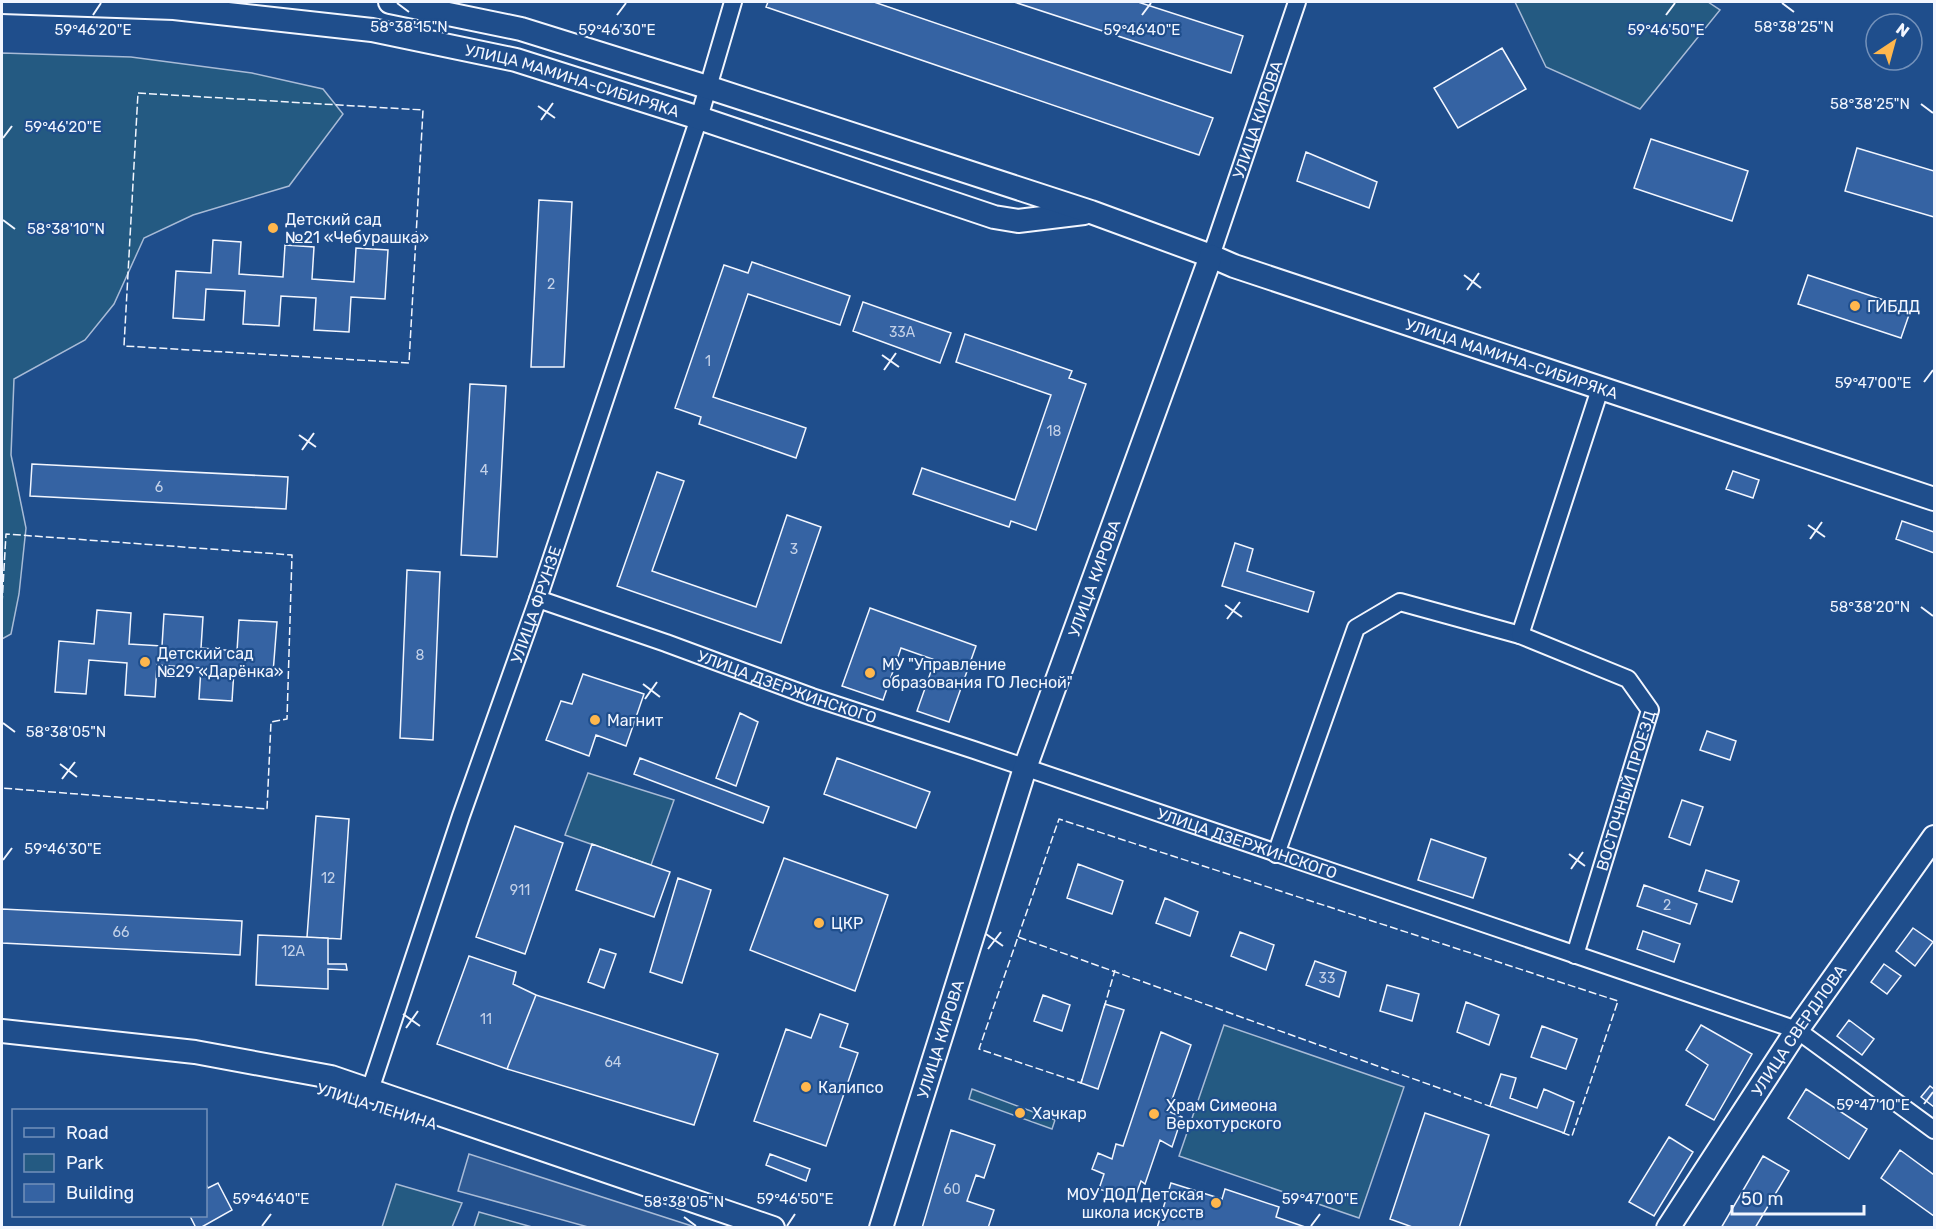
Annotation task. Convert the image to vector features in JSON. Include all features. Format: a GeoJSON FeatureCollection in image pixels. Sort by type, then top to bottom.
{"type":"FeatureCollection","features":[{"type":"Feature","properties":{"kind":"main road","name":"УЛИЦА МАМИНА-СИБИРЯКА"},"geometry":{"type":"LineString","coordinates":[[2,2],[174,8],[372,30],[516,60],[699,118],[994,217],[1018,221],[1091,212]]}},
{"type":"Feature","properties":{"kind":"main road","name":"УЛИЦА МАМИНА-СИБИРЯКА"},"geometry":{"type":"LineString","coordinates":[[390,2],[521,29],[707,87],[1091,212],[1211,255],[1234,266],[1935,499]]}},
{"type":"Feature","properties":{"kind":"main road","name":"УЛИЦА КИРОВА"},"geometry":{"type":"LineString","coordinates":[[881,1227],[1025,768],[1211,255]]}},
{"type":"Feature","properties":{"kind":"main road","name":"УЛИЦА СВЕРДЛОВА"},"geometry":{"type":"LineString","coordinates":[[1668,1227],[1797,1030],[1935,837]]}},
{"type":"Feature","properties":{"kind":"main road"},"geometry":{"type":"LineString","coordinates":[[2,1031],[195,1052],[331,1077],[368,1095],[773,1227]]}},
{"type":"Feature","properties":{"kind":"main road","name":"УЛИЦА ЛЕНИНА"},"geometry":{"type":"LineString","coordinates":[[2,1042],[208,1067],[368,1095],[739,1227]]}},
{"type":"Feature","properties":{"kind":"street","name":"УЛИЦА ФРУНЗЕ"},"geometry":{"type":"LineString","coordinates":[[368,1095],[461,816],[538,599],[699,118],[733,2]]}},
{"type":"Feature","properties":{"kind":"street","name":"УЛИЦА КИРОВА"},"geometry":{"type":"LineString","coordinates":[[1211,255],[1297,2]]}},
{"type":"Feature","properties":{"kind":"street"},"geometry":{"type":"LineString","coordinates":[[1276,854],[1356,628],[1400,602],[1520,635],[1600,389]]}},
{"type":"Feature","properties":{"kind":"street","name":"УЛИЦА ДЗЕРЖИНСКОГО"},"geometry":{"type":"LineString","coordinates":[[538,599],[812,697],[1797,1030],[1935,1130]]}},
{"type":"Feature","properties":{"kind":"street","name":"ВОСТОЧНЫЙ ПРОЕЗД"},"geometry":{"type":"LineString","coordinates":[[1520,635],[1628,679],[1650,710],[1575,955]]}},
{"type":"Feature","properties":{"kind":"green space"},"geometry":{"type":"Polygon","coordinates":[[[1515,2],[1708,2],[1720,10],[1640,109],[1546,67],[1515,2]]]}},
{"type":"Feature","properties":{"kind":"green space"},"geometry":{"type":"Polygon","coordinates":[[[2,53],[131,57],[252,73],[323,89],[343,114],[289,186],[193,215],[144,238],[114,304],[85,340],[14,379],[11,455],[26,528],[19,594],[11,634],[2,639],[2,53]]]}},
{"type":"Feature","properties":{"kind":"green space"},"geometry":{"type":"Polygon","coordinates":[[[588,773],[674,800],[651,865],[565,835],[588,773]]]}},
{"type":"Feature","properties":{"kind":"green space"},"geometry":{"type":"Polygon","coordinates":[[[1224,1025],[1404,1087],[1359,1218],[1179,1156],[1224,1025]]]}},
{"type":"Feature","properties":{"kind":"green space"},"geometry":{"type":"Polygon","coordinates":[[[972,1089],[1055,1120],[1052,1129],[969,1099],[972,1089]]]}},
{"type":"Feature","properties":{"kind":"green space"},"geometry":{"type":"Polygon","coordinates":[[[396,1184],[462,1203],[452,1227],[382,1227],[396,1184]]]}},
{"type":"Feature","properties":{"kind":"green space"},"geometry":{"type":"Polygon","coordinates":[[[479,1212],[532,1227],[474,1227],[479,1212]]]}},
{"type":"Feature","properties":{"kind":"shaded area"},"geometry":{"type":"Polygon","coordinates":[[[469,1154],[695,1227],[588,1227],[458,1191],[469,1154]]]}},
{"type":"Feature","properties":{"kind":"building"},"geometry":{"type":"Polygon","coordinates":[[[768,2],[874,2],[1213,118],[1199,155],[766,7],[768,2]]]}},
{"type":"Feature","properties":{"kind":"building"},"geometry":{"type":"Polygon","coordinates":[[[1014,2],[1138,2],[1243,36],[1231,73],[1014,2]]]}},
{"type":"Feature","properties":{"kind":"building"},"geometry":{"type":"Polygon","coordinates":[[[1502,48],[1526,89],[1458,128],[1434,88],[1502,48]]]}},
{"type":"Feature","properties":{"kind":"building"},"geometry":{"type":"Polygon","coordinates":[[[1651,139],[1748,171],[1732,221],[1634,188],[1651,139]]]}},
{"type":"Feature","properties":{"kind":"building"},"geometry":{"type":"Polygon","coordinates":[[[1857,148],[1934,171],[1934,217],[1845,191],[1857,148]]]}},
{"type":"Feature","properties":{"kind":"building"},"geometry":{"type":"Polygon","coordinates":[[[1306,152],[1377,182],[1369,208],[1297,181],[1306,152]]]}},
{"type":"Feature","properties":{"kind":"building"},"geometry":{"type":"Polygon","coordinates":[[[539,200],[572,202],[564,367],[531,367],[539,200]]]}},
{"type":"Feature","properties":{"kind":"building"},"geometry":{"type":"Polygon","coordinates":[[[213,240],[241,242],[239,274],[283,277],[285,245],[314,247],[312,279],[354,282],[356,248],[388,250],[385,299],[351,297],[349,332],[314,330],[316,298],[281,296],[279,326],[243,324],[245,291],[206,289],[204,320],[173,318],[176,271],[211,273],[213,240]]]}},
{"type":"Feature","properties":{"kind":"building"},"geometry":{"type":"Polygon","coordinates":[[[752,262],[850,296],[840,325],[748,294],[713,397],[806,428],[796,458],[699,424],[701,417],[675,408],[724,265],[748,273],[752,262]]]}},
{"type":"Feature","properties":{"kind":"building","name":"ГИБДД"},"geometry":{"type":"Polygon","coordinates":[[[1808,275],[1911,309],[1901,338],[1798,304],[1808,275]]]}},
{"type":"Feature","properties":{"kind":"building"},"geometry":{"type":"Polygon","coordinates":[[[863,302],[951,333],[940,363],[853,331],[863,302]]]}},
{"type":"Feature","properties":{"kind":"building"},"geometry":{"type":"Polygon","coordinates":[[[965,334],[1072,371],[1069,378],[1086,384],[1036,530],[1011,521],[1009,527],[913,494],[922,468],[1015,500],[1051,395],[956,362],[965,334]]]}},
{"type":"Feature","properties":{"kind":"building"},"geometry":{"type":"Polygon","coordinates":[[[470,384],[506,386],[497,557],[461,555],[470,384]]]}},
{"type":"Feature","properties":{"kind":"building"},"geometry":{"type":"Polygon","coordinates":[[[32,464],[288,477],[286,509],[30,496],[32,464]]]}},
{"type":"Feature","properties":{"kind":"building"},"geometry":{"type":"Polygon","coordinates":[[[1733,471],[1759,480],[1753,498],[1726,489],[1733,471]]]}},
{"type":"Feature","properties":{"kind":"building"},"geometry":{"type":"Polygon","coordinates":[[[657,472],[684,481],[652,571],[756,607],[787,515],[821,527],[781,643],[617,586],[657,472]]]}},
{"type":"Feature","properties":{"kind":"building"},"geometry":{"type":"Polygon","coordinates":[[[1902,521],[1934,532],[1934,553],[1896,539],[1902,521]]]}},
{"type":"Feature","properties":{"kind":"building"},"geometry":{"type":"Polygon","coordinates":[[[1235,543],[1253,549],[1247,571],[1314,592],[1308,612],[1222,586],[1235,543]]]}},
{"type":"Feature","properties":{"kind":"building"},"geometry":{"type":"Polygon","coordinates":[[[407,570],[440,572],[433,740],[400,738],[407,570]]]}},
{"type":"Feature","properties":{"kind":"building","name":"МУ \"Управление образования ГО Лесной\""},"geometry":{"type":"Polygon","coordinates":[[[870,608],[976,646],[949,722],[917,711],[935,660],[901,648],[883,700],[842,686],[870,608]]]}},
{"type":"Feature","properties":{"kind":"building"},"geometry":{"type":"Polygon","coordinates":[[[97,610],[131,613],[129,644],[162,646],[164,614],[203,617],[201,648],[237,651],[239,620],[277,622],[273,673],[234,670],[232,701],[199,699],[201,668],[157,665],[155,697],[125,695],[127,663],[89,660],[86,694],[55,692],[59,641],[94,644],[97,610]]]}},
{"type":"Feature","properties":{"kind":"building","name":"Магнит"},"geometry":{"type":"Polygon","coordinates":[[[583,674],[644,694],[626,746],[596,735],[589,756],[546,740],[561,701],[572,704],[583,674]]]}},
{"type":"Feature","properties":{"kind":"building"},"geometry":{"type":"Polygon","coordinates":[[[740,713],[758,722],[736,786],[716,778],[740,713]]]}},
{"type":"Feature","properties":{"kind":"building"},"geometry":{"type":"Polygon","coordinates":[[[1707,731],[1736,741],[1730,760],[1700,750],[1707,731]]]}},
{"type":"Feature","properties":{"kind":"building"},"geometry":{"type":"Polygon","coordinates":[[[640,758],[769,807],[763,823],[634,774],[640,758]]]}},
{"type":"Feature","properties":{"kind":"building"},"geometry":{"type":"Polygon","coordinates":[[[837,758],[930,792],[916,828],[824,794],[837,758]]]}},
{"type":"Feature","properties":{"kind":"building"},"geometry":{"type":"Polygon","coordinates":[[[1682,800],[1703,807],[1690,845],[1669,837],[1682,800]]]}},
{"type":"Feature","properties":{"kind":"building"},"geometry":{"type":"Polygon","coordinates":[[[316,816],[349,819],[341,939],[307,937],[316,816]]]}},
{"type":"Feature","properties":{"kind":"building"},"geometry":{"type":"Polygon","coordinates":[[[515,826],[563,843],[525,954],[476,937],[515,826]]]}},
{"type":"Feature","properties":{"kind":"building"},"geometry":{"type":"Polygon","coordinates":[[[1431,839],[1486,858],[1473,898],[1418,880],[1431,839]]]}},
{"type":"Feature","properties":{"kind":"building"},"geometry":{"type":"Polygon","coordinates":[[[592,844],[670,872],[654,917],[576,890],[592,844]]]}},
{"type":"Feature","properties":{"kind":"building","name":"ЦКР"},"geometry":{"type":"Polygon","coordinates":[[[784,858],[888,895],[855,991],[750,950],[784,858]]]}},
{"type":"Feature","properties":{"kind":"building"},"geometry":{"type":"Polygon","coordinates":[[[1078,864],[1123,881],[1112,914],[1067,898],[1078,864]]]}},
{"type":"Feature","properties":{"kind":"building"},"geometry":{"type":"Polygon","coordinates":[[[1706,870],[1739,881],[1732,902],[1699,891],[1706,870]]]}},
{"type":"Feature","properties":{"kind":"building"},"geometry":{"type":"Polygon","coordinates":[[[678,878],[711,890],[682,983],[650,972],[678,878]]]}},
{"type":"Feature","properties":{"kind":"building"},"geometry":{"type":"Polygon","coordinates":[[[1644,885],[1697,904],[1690,924],[1637,906],[1644,885]]]}},
{"type":"Feature","properties":{"kind":"building"},"geometry":{"type":"Polygon","coordinates":[[[1165,898],[1198,912],[1190,936],[1156,923],[1165,898]]]}},
{"type":"Feature","properties":{"kind":"building"},"geometry":{"type":"Polygon","coordinates":[[[2,909],[242,921],[240,955],[2,943],[2,909]]]}},
{"type":"Feature","properties":{"kind":"building"},"geometry":{"type":"Polygon","coordinates":[[[1913,928],[1933,942],[1915,966],[1896,951],[1913,928]]]}},
{"type":"Feature","properties":{"kind":"building"},"geometry":{"type":"Polygon","coordinates":[[[1643,931],[1680,944],[1674,962],[1637,949],[1643,931]]]}},
{"type":"Feature","properties":{"kind":"building"},"geometry":{"type":"Polygon","coordinates":[[[1240,932],[1274,945],[1266,970],[1231,956],[1240,932]]]}},
{"type":"Feature","properties":{"kind":"building"},"geometry":{"type":"Polygon","coordinates":[[[258,935],[328,938],[328,964],[346,964],[347,970],[328,969],[328,989],[256,985],[258,935]]]}},
{"type":"Feature","properties":{"kind":"building"},"geometry":{"type":"Polygon","coordinates":[[[600,949],[616,954],[604,988],[588,982],[600,949]]]}},
{"type":"Feature","properties":{"kind":"building"},"geometry":{"type":"Polygon","coordinates":[[[469,956],[516,972],[513,984],[536,995],[507,1069],[437,1044],[469,956]]]}},
{"type":"Feature","properties":{"kind":"building"},"geometry":{"type":"Polygon","coordinates":[[[1315,961],[1346,972],[1339,997],[1306,985],[1315,961]]]}},
{"type":"Feature","properties":{"kind":"building"},"geometry":{"type":"Polygon","coordinates":[[[1884,964],[1901,976],[1887,994],[1871,982],[1884,964]]]}},
{"type":"Feature","properties":{"kind":"building"},"geometry":{"type":"Polygon","coordinates":[[[1387,985],[1419,994],[1412,1021],[1380,1011],[1387,985]]]}},
{"type":"Feature","properties":{"kind":"building"},"geometry":{"type":"Polygon","coordinates":[[[536,995],[718,1054],[694,1125],[507,1069],[536,995]]]}},
{"type":"Feature","properties":{"kind":"building"},"geometry":{"type":"Polygon","coordinates":[[[1043,995],[1070,1005],[1062,1031],[1034,1021],[1043,995]]]}},
{"type":"Feature","properties":{"kind":"building"},"geometry":{"type":"Polygon","coordinates":[[[1466,1002],[1499,1015],[1489,1045],[1457,1032],[1466,1002]]]}},
{"type":"Feature","properties":{"kind":"building"},"geometry":{"type":"Polygon","coordinates":[[[1105,1004],[1124,1010],[1098,1089],[1081,1083],[1105,1004]]]}},
{"type":"Feature","properties":{"kind":"building","name":"Калипсо"},"geometry":{"type":"Polygon","coordinates":[[[820,1014],[848,1024],[840,1047],[858,1053],[826,1146],[754,1121],[786,1029],[811,1038],[820,1014]]]}},
{"type":"Feature","properties":{"kind":"building"},"geometry":{"type":"Polygon","coordinates":[[[1849,1020],[1874,1039],[1862,1055],[1837,1036],[1849,1020]]]}},
{"type":"Feature","properties":{"kind":"building"},"geometry":{"type":"Polygon","coordinates":[[[1701,1025],[1752,1054],[1714,1120],[1686,1105],[1708,1065],[1686,1050],[1701,1025]]]}},
{"type":"Feature","properties":{"kind":"building"},"geometry":{"type":"Polygon","coordinates":[[[1542,1026],[1577,1039],[1566,1069],[1531,1057],[1542,1026]]]}},
{"type":"Feature","properties":{"kind":"building","name":"Храм Симеона Верхотурского"},"geometry":{"type":"Polygon","coordinates":[[[1161,1032],[1191,1045],[1168,1111],[1182,1117],[1172,1147],[1160,1140],[1145,1184],[1141,1181],[1134,1200],[1099,1189],[1104,1174],[1092,1169],[1098,1153],[1112,1159],[1116,1144],[1123,1146],[1161,1032]]]}},
{"type":"Feature","properties":{"kind":"building"},"geometry":{"type":"Polygon","coordinates":[[[1501,1074],[1516,1078],[1510,1098],[1537,1108],[1544,1089],[1574,1102],[1564,1133],[1490,1106],[1501,1074]]]}},
{"type":"Feature","properties":{"kind":"building"},"geometry":{"type":"Polygon","coordinates":[[[1930,1086],[1934,1089],[1934,1107],[1921,1097],[1930,1086]]]}},
{"type":"Feature","properties":{"kind":"building"},"geometry":{"type":"Polygon","coordinates":[[[1806,1089],[1867,1129],[1849,1159],[1788,1118],[1806,1089]]]}},
{"type":"Feature","properties":{"kind":"building"},"geometry":{"type":"Polygon","coordinates":[[[1425,1113],[1489,1135],[1459,1228],[1415,1228],[1390,1219],[1425,1113]]]}},
{"type":"Feature","properties":{"kind":"building"},"geometry":{"type":"Polygon","coordinates":[[[951,1130],[995,1145],[984,1178],[976,1175],[967,1201],[994,1210],[988,1228],[922,1228],[951,1130]]]}},
{"type":"Feature","properties":{"kind":"building"},"geometry":{"type":"Polygon","coordinates":[[[1669,1137],[1693,1152],[1654,1216],[1629,1202],[1669,1137]]]}},
{"type":"Feature","properties":{"kind":"building"},"geometry":{"type":"Polygon","coordinates":[[[1900,1150],[1934,1175],[1934,1216],[1881,1178],[1900,1150]]]}},
{"type":"Feature","properties":{"kind":"building"},"geometry":{"type":"Polygon","coordinates":[[[770,1154],[810,1169],[806,1181],[766,1165],[770,1154]]]}},
{"type":"Feature","properties":{"kind":"building"},"geometry":{"type":"Polygon","coordinates":[[[1763,1156],[1789,1171],[1755,1228],[1721,1228],[1763,1156]]]}},
{"type":"Feature","properties":{"kind":"building"},"geometry":{"type":"Polygon","coordinates":[[[218,1183],[232,1210],[196,1228],[190,1217],[207,1217],[207,1186],[208,1188],[218,1183]]]}},
{"type":"Feature","properties":{"kind":"building","name":"МОУ ДОД Детская школа искусств"},"geometry":{"type":"Polygon","coordinates":[[[1171,1183],[1222,1199],[1225,1189],[1279,1207],[1276,1217],[1308,1228],[1157,1228],[1171,1183]]]}},
{"type":"Feature","properties":{"kind":"fence"},"geometry":{"type":"LineString","coordinates":[[138,93],[423,110],[409,363],[124,346],[138,93]]}},
{"type":"Feature","properties":{"kind":"fence"},"geometry":{"type":"LineString","coordinates":[[2,604],[6,534],[292,555],[287,719],[271,722],[267,809],[2,788]]}},
{"type":"Feature","properties":{"kind":"fence"},"geometry":{"type":"LineString","coordinates":[[1018,937],[1059,819],[1618,1001],[1572,1136],[1560,1132]]}},
{"type":"Feature","properties":{"kind":"fence"},"geometry":{"type":"LineString","coordinates":[[1082,1079],[1081,1083],[979,1049],[1018,937],[1492,1107]]}},
{"type":"Feature","properties":{"kind":"fence"},"geometry":{"type":"LineString","coordinates":[[1104,1008],[1115,970]]}},
{"type":"Feature","properties":{"kind":"place","name":"Детский сад №21 «Чебурашка»"},"geometry":{"type":"Point","coordinates":[273,228]}},
{"type":"Feature","properties":{"kind":"place","name":"ГИБДД"},"geometry":{"type":"Point","coordinates":[1855,306]}},
{"type":"Feature","properties":{"kind":"place","name":"Детский сад №29 «Дарёнка»"},"geometry":{"type":"Point","coordinates":[145,662]}},
{"type":"Feature","properties":{"kind":"place","name":"МУ \"Управление образования ГО Лесной\""},"geometry":{"type":"Point","coordinates":[870,673]}},
{"type":"Feature","properties":{"kind":"place","name":"Магнит"},"geometry":{"type":"Point","coordinates":[595,720]}},
{"type":"Feature","properties":{"kind":"place","name":"ЦКР"},"geometry":{"type":"Point","coordinates":[819,923]}},
{"type":"Feature","properties":{"kind":"place","name":"Калипсо"},"geometry":{"type":"Point","coordinates":[806,1087]}},
{"type":"Feature","properties":{"kind":"place","name":"Хачкар"},"geometry":{"type":"Point","coordinates":[1020,1113]}},
{"type":"Feature","properties":{"kind":"place","name":"Храм Симеона Верхотурского"},"geometry":{"type":"Point","coordinates":[1154,1114]}},
{"type":"Feature","properties":{"kind":"place","name":"МОУ ДОД Детская школа искусств"},"geometry":{"type":"Point","coordinates":[1216,1203]}}]}
